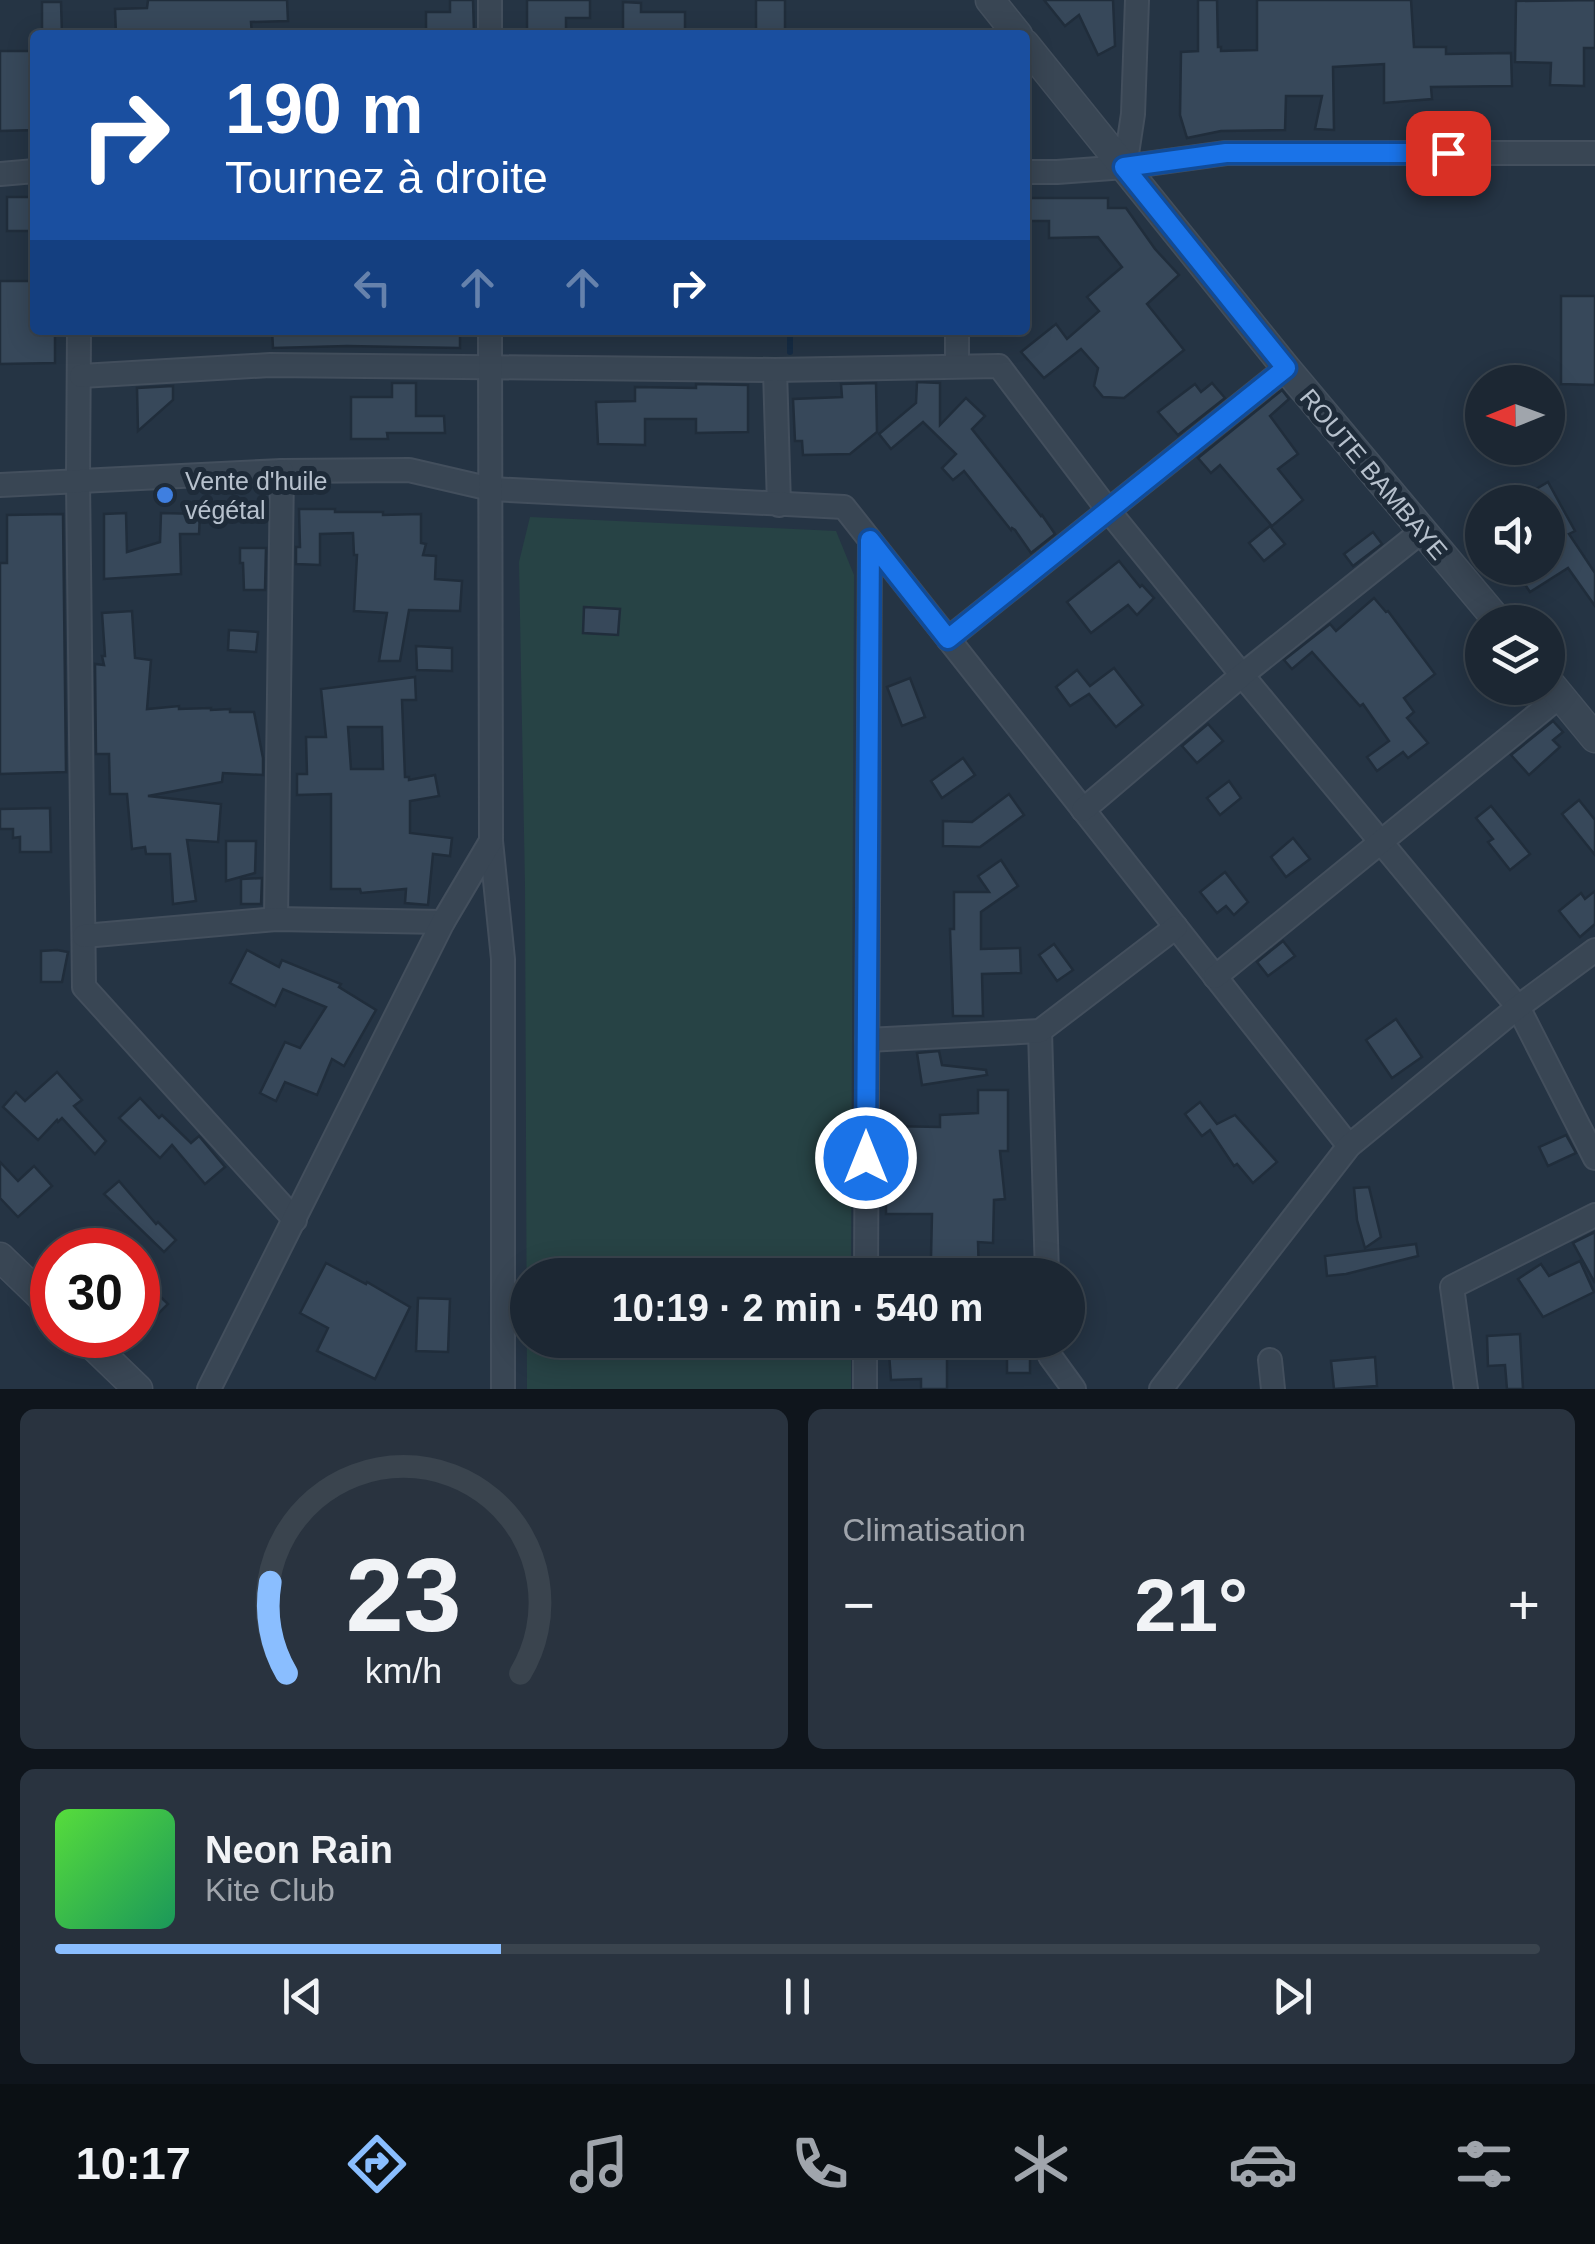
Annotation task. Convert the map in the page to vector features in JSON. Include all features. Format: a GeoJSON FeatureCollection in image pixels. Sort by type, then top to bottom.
{"type":"FeatureCollection","features":[{"type":"Feature","properties":{"kind":"street"},"geometry":{"type":"LineString","coordinates":[[490,0],[490,30]]}},
{"type":"Feature","properties":{"kind":"street"},"geometry":{"type":"LineString","coordinates":[[990,0],[1014,30]]}},
{"type":"Feature","properties":{"kind":"street"},"geometry":{"type":"LineString","coordinates":[[1124,167],[1133,114],[1137,0]]}},
{"type":"Feature","properties":{"kind":"street","name":"ROUTE BAMBAYE"},"geometry":{"type":"LineString","coordinates":[[1030,50],[1286,368],[1485,605]]}},
{"type":"Feature","properties":{"kind":"street"},"geometry":{"type":"LineString","coordinates":[[1030,172],[1124,167],[1226,153],[1595,153]]}},
{"type":"Feature","properties":{"kind":"street"},"geometry":{"type":"LineString","coordinates":[[0,174],[30,171]]}},
{"type":"Feature","properties":{"kind":"street"},"geometry":{"type":"LineString","coordinates":[[80,335],[84,987],[295,1220]]}},
{"type":"Feature","properties":{"kind":"street"},"geometry":{"type":"LineString","coordinates":[[490,335],[491,841],[503,959],[502,1389]]}},
{"type":"Feature","properties":{"kind":"street"},"geometry":{"type":"LineString","coordinates":[[957,366],[958,335]]}},
{"type":"Feature","properties":{"kind":"street"},"geometry":{"type":"LineString","coordinates":[[80,376],[270,365],[775,370],[999,366],[1108,510],[1518,1006],[1595,1158]]}},
{"type":"Feature","properties":{"kind":"street"},"geometry":{"type":"LineString","coordinates":[[948,639],[1286,368]]}},
{"type":"Feature","properties":{"kind":"street"},"geometry":{"type":"LineString","coordinates":[[775,370],[779,505]]}},
{"type":"Feature","properties":{"kind":"street"},"geometry":{"type":"LineString","coordinates":[[0,485],[282,471],[409,470],[490,488],[844,507],[1349,1146]]}},
{"type":"Feature","properties":{"kind":"street"},"geometry":{"type":"LineString","coordinates":[[276,919],[282,471]]}},
{"type":"Feature","properties":{"kind":"street"},"geometry":{"type":"LineString","coordinates":[[1083,810],[1242,674],[1422,530]]}},
{"type":"Feature","properties":{"kind":"street"},"geometry":{"type":"LineString","coordinates":[[866,1258],[870,540]]}},
{"type":"Feature","properties":{"kind":"street"},"geometry":{"type":"LineString","coordinates":[[1565,702],[1595,738]]}},
{"type":"Feature","properties":{"kind":"street"},"geometry":{"type":"LineString","coordinates":[[1215,977],[1382,841],[1536,705]]}},
{"type":"Feature","properties":{"kind":"street"},"geometry":{"type":"LineString","coordinates":[[209,1389],[443,922],[491,841]]}},
{"type":"Feature","properties":{"kind":"street"},"geometry":{"type":"LineString","coordinates":[[84,936],[276,919],[443,922]]}},
{"type":"Feature","properties":{"kind":"street"},"geometry":{"type":"LineString","coordinates":[[867,1040],[1040,1031],[1176,928]]}},
{"type":"Feature","properties":{"kind":"street"},"geometry":{"type":"LineString","coordinates":[[1161,1389],[1349,1146],[1518,1006],[1595,950]]}},
{"type":"Feature","properties":{"kind":"street"},"geometry":{"type":"LineString","coordinates":[[1040,1031],[1047,1258]]}},
{"type":"Feature","properties":{"kind":"street"},"geometry":{"type":"LineString","coordinates":[[1466,1389],[1452,1287],[1595,1215]]}},
{"type":"Feature","properties":{"kind":"street"},"geometry":{"type":"LineString","coordinates":[[0,1257],[30,1286]]}},
{"type":"Feature","properties":{"kind":"street"},"geometry":{"type":"LineString","coordinates":[[106,1358],[138,1389]]}},
{"type":"Feature","properties":{"kind":"street"},"geometry":{"type":"LineString","coordinates":[[865,1358],[865,1389]]}},
{"type":"Feature","properties":{"kind":"street"},"geometry":{"type":"LineString","coordinates":[[1051,1358],[1074,1389]]}},
{"type":"Feature","properties":{"kind":"street"},"geometry":{"type":"LineString","coordinates":[[1270,1360],[1273,1389]]}},
{"type":"Feature","properties":{"kind":"green space"},"geometry":{"type":"Polygon","coordinates":[[[530,517],[836,531],[854,575],[851,1258],[526,1258],[519,562],[530,517]]]}},
{"type":"Feature","properties":{"kind":"green space"},"geometry":{"type":"Polygon","coordinates":[[[527,1358],[851,1358],[851,1389],[527,1389],[527,1358]]]}},
{"type":"Feature","properties":{"kind":"building"},"geometry":{"type":"Polygon","coordinates":[[[148,0],[287,0],[288,21],[251,22],[252,30],[116,30],[115,9],[147,8],[148,0]]]}},
{"type":"Feature","properties":{"kind":"building"},"geometry":{"type":"Polygon","coordinates":[[[450,0],[473,0],[474,30],[426,30],[426,12],[450,12],[450,0]]]}},
{"type":"Feature","properties":{"kind":"building"},"geometry":{"type":"Polygon","coordinates":[[[527,0],[590,0],[590,18],[566,18],[566,30],[527,30],[527,0]]]}},
{"type":"Feature","properties":{"kind":"building"},"geometry":{"type":"Polygon","coordinates":[[[756,0],[785,0],[785,30],[756,30],[756,0]]]}},
{"type":"Feature","properties":{"kind":"building"},"geometry":{"type":"Polygon","coordinates":[[[1044,0],[1113,0],[1115,46],[1098,55],[1079,15],[1065,26],[1044,0]]]}},
{"type":"Feature","properties":{"kind":"building"},"geometry":{"type":"Polygon","coordinates":[[[1198,0],[1217,0],[1221,51],[1257,50],[1257,0],[1411,0],[1414,47],[1446,47],[1446,54],[1511,53],[1512,86],[1431,87],[1432,99],[1384,103],[1384,64],[1333,67],[1334,130],[1315,129],[1322,96],[1286,96],[1285,130],[1221,131],[1187,138],[1180,115],[1181,52],[1198,51],[1198,0]]]}},
{"type":"Feature","properties":{"kind":"building"},"geometry":{"type":"Polygon","coordinates":[[[1595,0],[1595,48],[1584,48],[1584,86],[1550,85],[1551,63],[1515,62],[1516,1],[1595,0]]]}},
{"type":"Feature","properties":{"kind":"building"},"geometry":{"type":"Polygon","coordinates":[[[42,2],[61,2],[62,30],[42,30],[42,2]]]}},
{"type":"Feature","properties":{"kind":"building"},"geometry":{"type":"Polygon","coordinates":[[[623,2],[641,3],[641,12],[685,12],[685,30],[623,30],[623,2]]]}},
{"type":"Feature","properties":{"kind":"building"},"geometry":{"type":"Polygon","coordinates":[[[0,51],[30,51],[30,130],[0,131],[0,51]]]}},
{"type":"Feature","properties":{"kind":"building"},"geometry":{"type":"Polygon","coordinates":[[[7,197],[30,197],[30,231],[7,231],[7,197]]]}},
{"type":"Feature","properties":{"kind":"building"},"geometry":{"type":"Polygon","coordinates":[[[1030,198],[1108,198],[1108,208],[1126,208],[1179,275],[1147,304],[1184,350],[1124,398],[1103,397],[1094,386],[1098,368],[1081,349],[1044,378],[1021,352],[1056,324],[1067,339],[1099,311],[1087,297],[1122,267],[1098,237],[1049,238],[1049,221],[1030,221],[1030,198]]]}},
{"type":"Feature","properties":{"kind":"building"},"geometry":{"type":"Polygon","coordinates":[[[0,281],[30,281],[30,335],[55,335],[55,363],[0,364],[0,281]]]}},
{"type":"Feature","properties":{"kind":"building"},"geometry":{"type":"Polygon","coordinates":[[[1561,296],[1595,296],[1595,385],[1565,384],[1565,365],[1561,365],[1561,296]]]}},
{"type":"Feature","properties":{"kind":"building"},"geometry":{"type":"Polygon","coordinates":[[[272,335],[460,335],[460,348],[273,348],[272,335]]]}},
{"type":"Feature","properties":{"kind":"building"},"geometry":{"type":"Polygon","coordinates":[[[917,382],[940,383],[940,425],[966,398],[985,416],[972,429],[1055,534],[1031,553],[964,471],[953,480],[942,468],[956,454],[923,422],[891,449],[879,434],[916,403],[917,382]]]}},
{"type":"Feature","properties":{"kind":"building"},"geometry":{"type":"Polygon","coordinates":[[[392,383],[416,383],[416,416],[444,416],[445,433],[387,433],[388,439],[351,439],[351,397],[392,397],[392,383]]]}},
{"type":"Feature","properties":{"kind":"building"},"geometry":{"type":"Polygon","coordinates":[[[876,383],[877,432],[850,454],[803,455],[802,441],[795,441],[793,399],[842,397],[841,384],[876,383]]]}},
{"type":"Feature","properties":{"kind":"building"},"geometry":{"type":"Polygon","coordinates":[[[1212,383],[1225,398],[1178,435],[1158,412],[1195,384],[1201,392],[1212,383]]]}},
{"type":"Feature","properties":{"kind":"building"},"geometry":{"type":"Polygon","coordinates":[[[696,384],[748,385],[748,432],[696,433],[696,419],[645,419],[645,445],[598,444],[596,402],[635,401],[635,387],[696,388],[696,384]]]}},
{"type":"Feature","properties":{"kind":"building"},"geometry":{"type":"Polygon","coordinates":[[[173,386],[173,400],[138,431],[137,388],[173,386]]]}},
{"type":"Feature","properties":{"kind":"building"},"geometry":{"type":"Polygon","coordinates":[[[1282,390],[1289,399],[1270,416],[1298,454],[1278,469],[1303,500],[1272,526],[1220,465],[1211,473],[1198,458],[1282,390]]]}},
{"type":"Feature","properties":{"kind":"building"},"geometry":{"type":"Polygon","coordinates":[[[299,509],[421,514],[421,543],[426,544],[423,555],[436,556],[435,579],[462,581],[460,611],[409,610],[400,661],[379,661],[387,613],[354,611],[357,555],[353,533],[320,534],[320,565],[296,564],[296,547],[300,547],[299,509]]]}},
{"type":"Feature","properties":{"kind":"building"},"geometry":{"type":"Polygon","coordinates":[[[126,513],[127,552],[160,542],[161,513],[200,514],[199,534],[180,534],[181,574],[104,579],[104,514],[126,513]]]}},
{"type":"Feature","properties":{"kind":"building"},"geometry":{"type":"Polygon","coordinates":[[[1565,513],[1575,531],[1569,534],[1595,573],[1595,606],[1568,568],[1565,570],[1565,513]]]}},
{"type":"Feature","properties":{"kind":"building"},"geometry":{"type":"Polygon","coordinates":[[[63,514],[66,772],[0,774],[0,563],[7,563],[7,515],[63,514]]]}},
{"type":"Feature","properties":{"kind":"building"},"geometry":{"type":"Polygon","coordinates":[[[1270,526],[1285,544],[1264,561],[1249,543],[1270,526]]]}},
{"type":"Feature","properties":{"kind":"building"},"geometry":{"type":"Polygon","coordinates":[[[1373,532],[1382,544],[1353,566],[1344,554],[1373,532]]]}},
{"type":"Feature","properties":{"kind":"building"},"geometry":{"type":"Polygon","coordinates":[[[240,548],[266,548],[265,590],[244,590],[240,548]]]}},
{"type":"Feature","properties":{"kind":"building"},"geometry":{"type":"Polygon","coordinates":[[[1119,561],[1154,598],[1137,615],[1128,605],[1091,633],[1067,602],[1119,561]]]}},
{"type":"Feature","properties":{"kind":"building"},"geometry":{"type":"Polygon","coordinates":[[[1374,598],[1435,674],[1404,698],[1414,712],[1407,718],[1428,743],[1408,758],[1403,752],[1377,771],[1367,757],[1389,741],[1363,704],[1360,706],[1312,652],[1292,669],[1284,660],[1330,624],[1336,631],[1374,598]]]}},
{"type":"Feature","properties":{"kind":"building"},"geometry":{"type":"Polygon","coordinates":[[[584,607],[620,609],[618,635],[583,633],[584,607]]]}},
{"type":"Feature","properties":{"kind":"building"},"geometry":{"type":"Polygon","coordinates":[[[132,611],[135,658],[151,660],[147,709],[179,706],[254,712],[263,775],[223,773],[222,782],[148,796],[221,804],[218,842],[187,840],[196,901],[173,904],[170,854],[146,854],[145,847],[132,849],[127,794],[110,794],[109,754],[96,754],[95,664],[104,665],[105,656],[102,613],[132,611]]]}},
{"type":"Feature","properties":{"kind":"building"},"geometry":{"type":"Polygon","coordinates":[[[229,630],[258,632],[256,652],[228,650],[229,630]]]}},
{"type":"Feature","properties":{"kind":"building"},"geometry":{"type":"Polygon","coordinates":[[[416,646],[452,648],[452,671],[417,670],[416,646]]]}},
{"type":"Feature","properties":{"kind":"building"},"geometry":{"type":"Polygon","coordinates":[[[1114,668],[1143,705],[1116,727],[1089,694],[1070,706],[1056,687],[1077,670],[1090,686],[1114,668]]]}},
{"type":"Feature","properties":{"kind":"building"},"geometry":{"type":"Polygon","coordinates":[[[415,677],[416,700],[402,700],[405,777],[409,780],[435,775],[439,796],[410,801],[410,833],[452,838],[450,856],[433,854],[428,905],[405,903],[406,889],[361,893],[360,889],[331,889],[331,794],[297,795],[297,774],[307,774],[306,737],[326,737],[321,689],[415,677]],[[348,727],[351,769],[383,769],[382,727],[348,727]]]}},
{"type":"Feature","properties":{"kind":"building"},"geometry":{"type":"Polygon","coordinates":[[[910,678],[925,717],[902,726],[887,687],[910,678]]]}},
{"type":"Feature","properties":{"kind":"building"},"geometry":{"type":"Polygon","coordinates":[[[1553,721],[1563,732],[1553,740],[1560,747],[1529,775],[1511,755],[1553,721]]]}},
{"type":"Feature","properties":{"kind":"building"},"geometry":{"type":"Polygon","coordinates":[[[1208,724],[1223,741],[1197,763],[1182,746],[1208,724]]]}},
{"type":"Feature","properties":{"kind":"building"},"geometry":{"type":"Polygon","coordinates":[[[963,758],[975,775],[942,798],[931,781],[963,758]]]}},
{"type":"Feature","properties":{"kind":"building"},"geometry":{"type":"Polygon","coordinates":[[[1229,781],[1241,798],[1220,815],[1207,798],[1229,781]]]}},
{"type":"Feature","properties":{"kind":"building"},"geometry":{"type":"Polygon","coordinates":[[[1009,794],[1024,815],[980,847],[943,846],[943,821],[972,822],[1009,794]]]}},
{"type":"Feature","properties":{"kind":"building"},"geometry":{"type":"Polygon","coordinates":[[[1579,800],[1595,820],[1595,855],[1562,814],[1579,800]]]}},
{"type":"Feature","properties":{"kind":"building"},"geometry":{"type":"Polygon","coordinates":[[[1491,806],[1530,854],[1510,870],[1488,842],[1493,839],[1476,818],[1491,806]]]}},
{"type":"Feature","properties":{"kind":"building"},"geometry":{"type":"Polygon","coordinates":[[[50,808],[51,852],[20,852],[20,837],[13,838],[13,829],[0,829],[0,809],[50,808]]]}},
{"type":"Feature","properties":{"kind":"building"},"geometry":{"type":"Polygon","coordinates":[[[1293,838],[1310,859],[1286,877],[1271,857],[1293,838]]]}},
{"type":"Feature","properties":{"kind":"building"},"geometry":{"type":"Polygon","coordinates":[[[226,841],[256,841],[255,873],[226,881],[226,841]]]}},
{"type":"Feature","properties":{"kind":"building"},"geometry":{"type":"Polygon","coordinates":[[[1001,860],[1018,886],[981,912],[981,949],[1020,948],[1021,973],[982,974],[983,1016],[953,1016],[950,929],[954,929],[954,892],[989,892],[978,876],[1001,860]]]}},
{"type":"Feature","properties":{"kind":"building"},"geometry":{"type":"Polygon","coordinates":[[[1225,872],[1248,902],[1234,915],[1226,906],[1217,913],[1200,892],[1225,872]]]}},
{"type":"Feature","properties":{"kind":"building"},"geometry":{"type":"Polygon","coordinates":[[[262,878],[261,904],[241,904],[241,879],[262,878]]]}},
{"type":"Feature","properties":{"kind":"building"},"geometry":{"type":"Polygon","coordinates":[[[1595,891],[1595,924],[1580,937],[1559,911],[1581,893],[1585,899],[1595,891]]]}},
{"type":"Feature","properties":{"kind":"building"},"geometry":{"type":"Polygon","coordinates":[[[1283,941],[1295,956],[1268,976],[1257,962],[1283,941]]]}},
{"type":"Feature","properties":{"kind":"building"},"geometry":{"type":"Polygon","coordinates":[[[1054,944],[1073,970],[1057,981],[1039,955],[1054,944]]]}},
{"type":"Feature","properties":{"kind":"building"},"geometry":{"type":"Polygon","coordinates":[[[247,950],[279,967],[282,960],[341,984],[339,987],[376,1010],[344,1066],[332,1059],[317,1095],[285,1082],[276,1101],[260,1093],[285,1042],[300,1048],[326,1007],[283,989],[275,1006],[230,983],[247,950]]]}},
{"type":"Feature","properties":{"kind":"building"},"geometry":{"type":"Polygon","coordinates":[[[41,951],[68,952],[62,982],[41,982],[41,951]]]}},
{"type":"Feature","properties":{"kind":"building"},"geometry":{"type":"Polygon","coordinates":[[[1396,1019],[1422,1057],[1392,1078],[1366,1040],[1396,1019]]]}},
{"type":"Feature","properties":{"kind":"building"},"geometry":{"type":"Polygon","coordinates":[[[939,1051],[942,1065],[986,1070],[987,1075],[922,1085],[917,1053],[939,1051]]]}},
{"type":"Feature","properties":{"kind":"building"},"geometry":{"type":"Polygon","coordinates":[[[57,1072],[82,1100],[74,1106],[106,1141],[95,1154],[62,1118],[38,1140],[3,1107],[16,1092],[25,1101],[57,1072]]]}},
{"type":"Feature","properties":{"kind":"building"},"geometry":{"type":"Polygon","coordinates":[[[978,1090],[1008,1090],[1008,1151],[1000,1151],[1005,1199],[994,1200],[993,1243],[978,1242],[978,1258],[931,1258],[932,1214],[886,1214],[886,1126],[940,1127],[940,1115],[978,1113],[978,1090]]]}},
{"type":"Feature","properties":{"kind":"building"},"geometry":{"type":"Polygon","coordinates":[[[140,1098],[191,1143],[199,1136],[225,1167],[205,1184],[172,1145],[160,1158],[119,1118],[140,1098]]]}},
{"type":"Feature","properties":{"kind":"building"},"geometry":{"type":"Polygon","coordinates":[[[1200,1102],[1217,1124],[1235,1115],[1277,1162],[1253,1183],[1237,1164],[1234,1166],[1210,1130],[1202,1136],[1185,1114],[1200,1102]]]}},
{"type":"Feature","properties":{"kind":"building"},"geometry":{"type":"Polygon","coordinates":[[[1566,1135],[1576,1153],[1548,1166],[1539,1147],[1566,1135]]]}},
{"type":"Feature","properties":{"kind":"building"},"geometry":{"type":"Polygon","coordinates":[[[0,1162],[18,1181],[34,1166],[52,1186],[18,1217],[0,1198],[0,1162]]]}},
{"type":"Feature","properties":{"kind":"building"},"geometry":{"type":"Polygon","coordinates":[[[119,1181],[156,1224],[176,1240],[164,1252],[160,1248],[160,1228],[139,1228],[104,1194],[119,1181]]]}},
{"type":"Feature","properties":{"kind":"building"},"geometry":{"type":"Polygon","coordinates":[[[1369,1187],[1381,1237],[1365,1248],[1354,1188],[1369,1187]]]}},
{"type":"Feature","properties":{"kind":"building"},"geometry":{"type":"Polygon","coordinates":[[[1595,1232],[1595,1283],[1573,1243],[1595,1232]]]}},
{"type":"Feature","properties":{"kind":"building"},"geometry":{"type":"Polygon","coordinates":[[[1416,1244],[1418,1256],[1327,1276],[1325,1256],[1416,1244]]]}},
{"type":"Feature","properties":{"kind":"building"},"geometry":{"type":"Polygon","coordinates":[[[1580,1261],[1594,1292],[1543,1317],[1518,1279],[1541,1264],[1549,1276],[1580,1261]]]}},
{"type":"Feature","properties":{"kind":"building"},"geometry":{"type":"Polygon","coordinates":[[[326,1263],[410,1307],[375,1379],[317,1351],[328,1328],[300,1313],[326,1263]]]}},
{"type":"Feature","properties":{"kind":"building"},"geometry":{"type":"Polygon","coordinates":[[[160,1296],[168,1304],[160,1312],[160,1296]]]}},
{"type":"Feature","properties":{"kind":"building"},"geometry":{"type":"Polygon","coordinates":[[[418,1298],[450,1299],[448,1352],[416,1351],[418,1298]]]}},
{"type":"Feature","properties":{"kind":"building"},"geometry":{"type":"Polygon","coordinates":[[[1520,1334],[1523,1389],[1507,1389],[1505,1365],[1488,1366],[1487,1336],[1520,1334]]]}},
{"type":"Feature","properties":{"kind":"building"},"geometry":{"type":"Polygon","coordinates":[[[1375,1357],[1377,1386],[1334,1389],[1331,1361],[1375,1357]]]}},
{"type":"Feature","properties":{"kind":"building"},"geometry":{"type":"Polygon","coordinates":[[[889,1358],[947,1358],[947,1389],[921,1389],[921,1379],[891,1380],[889,1358]]]}},
{"type":"Feature","properties":{"kind":"building"},"geometry":{"type":"Polygon","coordinates":[[[1007,1358],[1030,1358],[1030,1373],[1007,1373],[1007,1358]]]}},
{"type":"Feature","properties":{"kind":"waterway"},"geometry":{"type":"LineString","coordinates":[[790,335],[790,352]]}},
{"type":"Feature","properties":{"kind":"place","name":"Vente d'huile végétal"},"geometry":{"type":"Point","coordinates":[165,495]}},
{"type":"Feature","properties":{"kind":"route"},"geometry":{"type":"LineString","coordinates":[[866,1158],[870,540],[948,639],[1286,368],[1124,167],[1226,153],[1448,153]]}}]}
